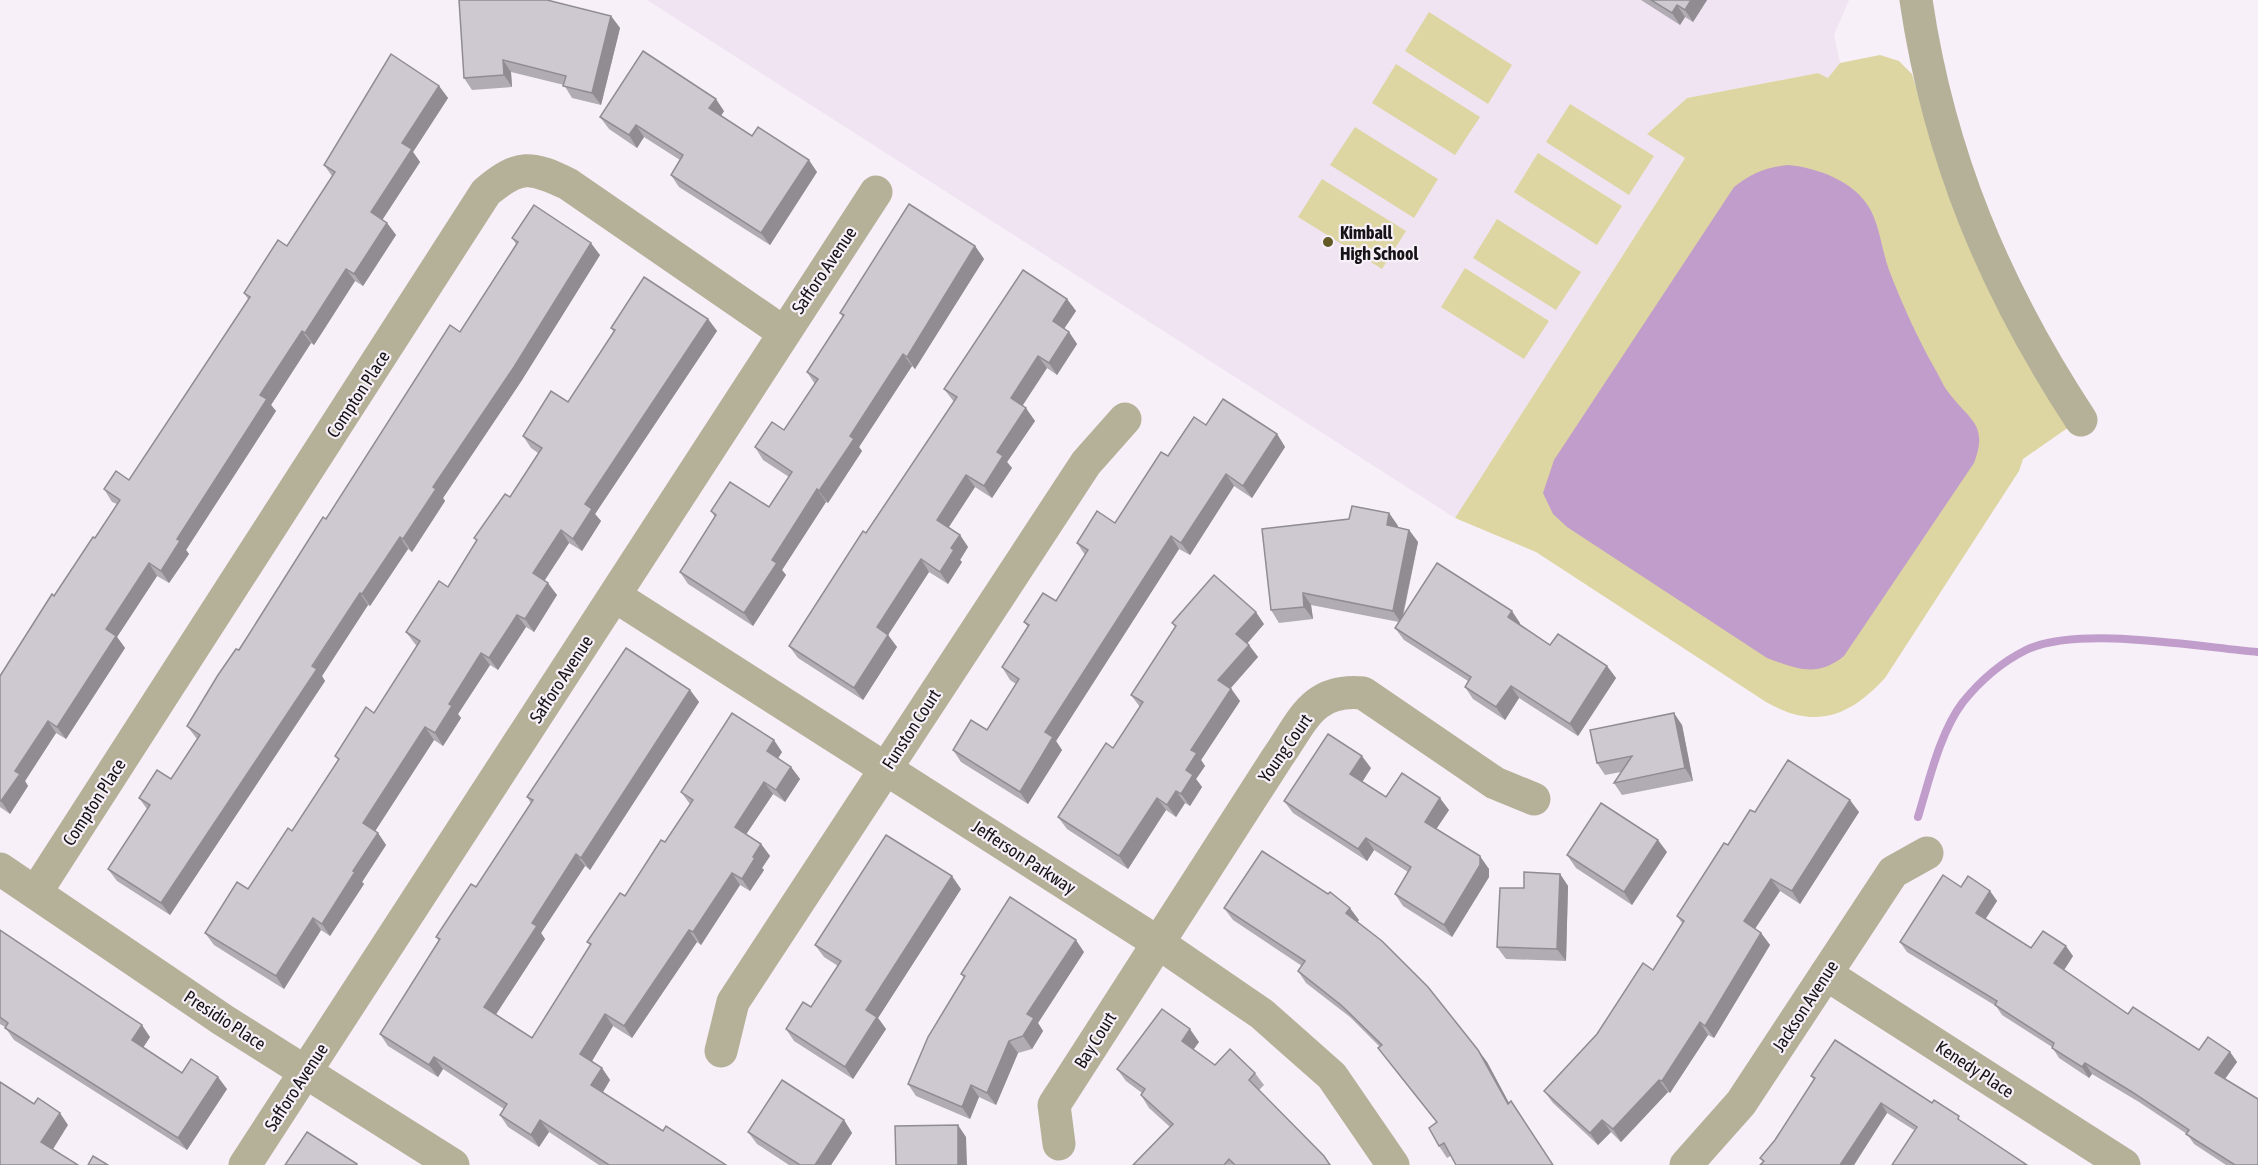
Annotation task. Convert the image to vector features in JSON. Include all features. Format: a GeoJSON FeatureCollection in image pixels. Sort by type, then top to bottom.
{"type":"FeatureCollection","features":[{"type":"Feature","properties":{"kind":"street"},"geometry":{"type":"LineString","coordinates":[[1916,0],[1939,118],[1974,221],[2022,322],[2081,420]]}},
{"type":"Feature","properties":{"kind":"street","name":"Compton Place"},"geometry":{"type":"LineString","coordinates":[[36,892],[486,192],[502,178],[528,169],[546,173],[568,184],[783,332]]}},
{"type":"Feature","properties":{"kind":"street","name":"Safforo Avenue"},"geometry":{"type":"LineString","coordinates":[[245,1165],[615,596],[783,332],[876,192]]}},
{"type":"Feature","properties":{"kind":"street","name":"Funston Court"},"geometry":{"type":"LineString","coordinates":[[721,1051],[733,1002],[1086,463],[1125,419]]}},
{"type":"Feature","properties":{"kind":"street","name":"Jefferson Parkway"},"geometry":{"type":"LineString","coordinates":[[615,596],[1157,942],[1262,1014],[1332,1076],[1393,1165]]}},
{"type":"Feature","properties":{"kind":"street","name":"Young Court"},"geometry":{"type":"LineString","coordinates":[[1157,942],[1277,758],[1310,711],[1325,696],[1342,691],[1363,693],[1495,783],[1534,799]]}},
{"type":"Feature","properties":{"kind":"street","name":"Jackson Avenue"},"geometry":{"type":"LineString","coordinates":[[1686,1165],[1741,1103],[1893,872],[1928,853]]}},
{"type":"Feature","properties":{"kind":"street","name":"Presidio Place"},"geometry":{"type":"LineString","coordinates":[[0,869],[224,1020],[453,1165]]}},
{"type":"Feature","properties":{"kind":"street","name":"Bay Court"},"geometry":{"type":"LineString","coordinates":[[1059,1144],[1054,1105],[1157,942]]}},
{"type":"Feature","properties":{"kind":"street","name":"Kenedy Place"},"geometry":{"type":"LineString","coordinates":[[1826,974],[2124,1165]]}},
{"type":"Feature","properties":{"kind":"shaded area","name":"Kimball High School"},"geometry":{"type":"Polygon","coordinates":[[[647,0],[1849,0],[1834,35],[1840,63],[1828,78],[1818,73],[1687,98],[1648,133],[1685,158],[1455,518],[647,0]]]}},
{"type":"Feature","properties":{"kind":"shaded area"},"geometry":{"type":"Polygon","coordinates":[[[1429,12],[1512,65],[1488,104],[1405,51],[1429,12]]]}},
{"type":"Feature","properties":{"kind":"shaded area"},"geometry":{"type":"Polygon","coordinates":[[[1880,55],[1899,61],[1912,74],[1928,129],[2069,427],[2023,459],[2019,471],[1885,678],[1858,702],[1844,710],[1816,717],[1800,716],[1766,702],[1536,552],[1455,518],[1685,158],[1647,134],[1687,98],[1818,73],[1828,78],[1840,63],[1880,55]]]}},
{"type":"Feature","properties":{"kind":"shaded area"},"geometry":{"type":"Polygon","coordinates":[[[1396,64],[1480,117],[1455,155],[1372,103],[1396,64]]]}},
{"type":"Feature","properties":{"kind":"shaded area"},"geometry":{"type":"Polygon","coordinates":[[[1570,104],[1654,156],[1629,195],[1546,142],[1570,104]]]}},
{"type":"Feature","properties":{"kind":"shaded area"},"geometry":{"type":"Polygon","coordinates":[[[1355,127],[1438,179],[1414,218],[1330,165],[1355,127]]]}},
{"type":"Feature","properties":{"kind":"shaded area"},"geometry":{"type":"Polygon","coordinates":[[[1538,153],[1622,206],[1597,245],[1514,192],[1538,153]]]}},
{"type":"Feature","properties":{"kind":"shaded area"},"geometry":{"type":"Polygon","coordinates":[[[1789,165],[1811,169],[1834,178],[1855,191],[1870,209],[1879,231],[1889,270],[1916,333],[1945,387],[1975,424],[1979,439],[1974,463],[1844,656],[1834,663],[1816,669],[1797,668],[1767,658],[1567,527],[1553,514],[1543,493],[1554,460],[1734,187],[1760,172],[1773,167],[1789,165]]]}},
{"type":"Feature","properties":{"kind":"shaded area"},"geometry":{"type":"Polygon","coordinates":[[[1322,179],[1406,231],[1382,269],[1298,217],[1322,179]]]}},
{"type":"Feature","properties":{"kind":"shaded area"},"geometry":{"type":"Polygon","coordinates":[[[1497,219],[1581,272],[1556,310],[1473,258],[1497,219]]]}},
{"type":"Feature","properties":{"kind":"shaded area"},"geometry":{"type":"Polygon","coordinates":[[[1465,268],[1549,321],[1524,359],[1441,307],[1465,268]]]}},
{"type":"Feature","properties":{"kind":"building"},"geometry":{"type":"Polygon","coordinates":[[[459,0],[547,0],[611,16],[592,93],[563,86],[566,76],[503,60],[504,75],[464,78],[459,0]]]}},
{"type":"Feature","properties":{"kind":"building"},"geometry":{"type":"Polygon","coordinates":[[[1651,0],[1691,0],[1685,10],[1677,5],[1672,13],[1651,0]]]}},
{"type":"Feature","properties":{"kind":"building"},"geometry":{"type":"Polygon","coordinates":[[[643,51],[716,99],[709,108],[752,136],[758,127],[809,160],[761,233],[671,175],[683,155],[636,125],[629,135],[600,117],[643,51]]]}},
{"type":"Feature","properties":{"kind":"building"},"geometry":{"type":"Polygon","coordinates":[[[391,54],[439,86],[402,143],[412,149],[371,212],[387,223],[354,274],[346,269],[305,333],[302,331],[260,395],[267,399],[177,539],[180,541],[161,571],[149,563],[106,629],[116,636],[57,727],[48,721],[15,771],[20,774],[1,801],[0,676],[52,594],[54,596],[120,500],[104,489],[116,471],[129,480],[250,297],[244,293],[278,240],[287,246],[335,172],[324,165],[391,54]]]}},
{"type":"Feature","properties":{"kind":"building"},"geometry":{"type":"Polygon","coordinates":[[[909,204],[975,246],[907,357],[903,354],[850,436],[854,439],[819,491],[817,489],[772,560],[777,563],[744,613],[680,572],[716,515],[711,511],[730,482],[769,507],[792,472],[755,447],[772,422],[784,430],[818,379],[807,372],[844,315],[840,313],[909,204]]]}},
{"type":"Feature","properties":{"kind":"building"},"geometry":{"type":"Polygon","coordinates":[[[534,205],[591,243],[514,367],[433,487],[436,489],[403,539],[400,537],[362,594],[360,593],[312,666],[317,669],[161,903],[108,869],[150,805],[139,798],[157,770],[171,779],[200,735],[187,726],[218,675],[236,649],[239,650],[323,517],[326,519],[450,325],[460,332],[518,242],[512,238],[534,205]]]}},
{"type":"Feature","properties":{"kind":"building"},"geometry":{"type":"Polygon","coordinates":[[[1023,270],[1067,299],[1053,321],[1069,332],[1049,363],[1038,356],[1011,398],[1026,408],[997,452],[1003,456],[984,486],[966,475],[937,520],[960,535],[951,548],[954,550],[940,572],[921,559],[877,627],[888,635],[854,688],[789,646],[863,531],[866,533],[957,397],[944,389],[1023,270]]]}},
{"type":"Feature","properties":{"kind":"building"},"geometry":{"type":"Polygon","coordinates":[[[644,277],[708,319],[585,504],[592,509],[573,539],[561,530],[533,573],[548,583],[525,619],[517,615],[489,658],[481,653],[449,704],[452,706],[435,733],[425,727],[363,823],[378,833],[353,871],[355,872],[322,924],[313,918],[276,976],[205,933],[237,882],[248,889],[288,828],[292,831],[339,759],[335,756],[366,707],[374,713],[420,641],[406,632],[439,581],[448,587],[477,540],[474,538],[505,494],[510,497],[542,448],[523,436],[551,391],[568,402],[615,330],[611,328],[644,277]]]}},
{"type":"Feature","properties":{"kind":"building"},"geometry":{"type":"Polygon","coordinates":[[[1223,399],[1277,434],[1243,486],[1226,474],[1181,543],[1171,536],[1045,732],[1053,737],[1020,792],[953,750],[971,720],[987,730],[1019,679],[1002,667],[1029,625],[1024,622],[1043,593],[1056,601],[1088,550],[1077,543],[1097,511],[1115,523],[1161,452],[1168,456],[1194,417],[1206,425],[1223,399]]]}},
{"type":"Feature","properties":{"kind":"building"},"geometry":{"type":"Polygon","coordinates":[[[1352,506],[1389,513],[1387,525],[1409,530],[1393,611],[1303,593],[1304,607],[1271,610],[1262,529],[1349,519],[1352,506]]]}},
{"type":"Feature","properties":{"kind":"building"},"geometry":{"type":"Polygon","coordinates":[[[1437,563],[1512,611],[1508,617],[1550,645],[1558,634],[1607,666],[1570,724],[1511,686],[1496,707],[1465,687],[1471,677],[1395,628],[1437,563]]]}},
{"type":"Feature","properties":{"kind":"building"},"geometry":{"type":"Polygon","coordinates":[[[1214,575],[1256,612],[1236,634],[1249,645],[1218,680],[1231,689],[1191,750],[1197,753],[1186,770],[1193,775],[1181,794],[1176,791],[1167,805],[1157,798],[1119,856],[1058,817],[1106,743],[1113,748],[1143,702],[1131,695],[1176,626],[1172,623],[1214,575]]]}},
{"type":"Feature","properties":{"kind":"building"},"geometry":{"type":"Polygon","coordinates":[[[626,648],[690,690],[581,858],[576,854],[532,923],[537,926],[484,1007],[532,1038],[591,944],[587,942],[620,893],[625,896],[661,840],[665,842],[693,800],[681,792],[732,713],[774,740],[767,751],[791,767],[776,790],[764,782],[735,827],[761,844],[753,857],[755,858],[742,879],[732,873],[693,932],[689,930],[624,1026],[605,1014],[580,1054],[602,1068],[591,1085],[663,1131],[666,1126],[726,1165],[609,1165],[540,1120],[531,1135],[500,1115],[507,1104],[434,1057],[429,1065],[380,1034],[440,939],[436,937],[471,884],[476,887],[533,800],[527,797],[626,648]]]}},
{"type":"Feature","properties":{"kind":"building"},"geometry":{"type":"Polygon","coordinates":[[[1674,713],[1685,768],[1614,783],[1632,756],[1597,763],[1590,730],[1674,713]]]}},
{"type":"Feature","properties":{"kind":"building"},"geometry":{"type":"Polygon","coordinates":[[[1328,734],[1362,756],[1350,774],[1386,797],[1402,773],[1440,798],[1425,822],[1480,856],[1480,865],[1444,925],[1395,894],[1411,867],[1366,838],[1358,849],[1284,801],[1328,734]]]}},
{"type":"Feature","properties":{"kind":"building"},"geometry":{"type":"Polygon","coordinates":[[[1788,760],[1850,800],[1792,891],[1771,879],[1744,921],[1761,933],[1705,1026],[1700,1022],[1662,1081],[1659,1080],[1613,1129],[1602,1120],[1590,1133],[1544,1091],[1597,1034],[1643,963],[1653,970],[1684,921],[1677,916],[1724,843],[1728,845],[1750,810],[1755,812],[1788,760]]]}},
{"type":"Feature","properties":{"kind":"building"},"geometry":{"type":"Polygon","coordinates":[[[1601,803],[1658,840],[1624,892],[1567,855],[1601,803]]]}},
{"type":"Feature","properties":{"kind":"building"},"geometry":{"type":"Polygon","coordinates":[[[886,835],[952,876],[866,1010],[877,1017],[845,1067],[786,1029],[803,1002],[811,1007],[841,961],[815,945],[886,835]]]}},
{"type":"Feature","properties":{"kind":"building"},"geometry":{"type":"Polygon","coordinates":[[[1262,851],[1328,894],[1330,892],[1350,908],[1346,913],[1382,941],[1428,987],[1478,1050],[1508,1104],[1511,1101],[1553,1165],[1456,1165],[1444,1143],[1439,1146],[1429,1128],[1437,1122],[1378,1048],[1382,1045],[1341,1005],[1298,971],[1305,961],[1224,908],[1262,851]]]}},
{"type":"Feature","properties":{"kind":"building"},"geometry":{"type":"Polygon","coordinates":[[[1524,872],[1560,874],[1557,949],[1497,947],[1500,888],[1524,888],[1524,872]]]}},
{"type":"Feature","properties":{"kind":"building"},"geometry":{"type":"Polygon","coordinates":[[[1943,875],[1961,887],[1968,876],[1990,891],[1976,913],[2031,948],[2043,931],[2066,946],[2054,963],[2128,1014],[2133,1007],[2199,1050],[2208,1037],[2230,1052],[2215,1073],[2258,1099],[2258,1165],[2235,1165],[2186,1134],[2189,1130],[2132,1092],[2085,1063],[2082,1067],[2052,1048],[2054,1043],[1995,1005],[1997,1001],[1900,942],[1943,875]]]}},
{"type":"Feature","properties":{"kind":"building"},"geometry":{"type":"Polygon","coordinates":[[[1010,897],[1076,940],[1027,1014],[1034,1018],[1023,1036],[1009,1041],[987,1093],[971,1085],[962,1107],[908,1084],[928,1037],[965,976],[961,974],[1010,897]]]}},
{"type":"Feature","properties":{"kind":"building"},"geometry":{"type":"Polygon","coordinates":[[[0,930],[142,1025],[132,1040],[182,1073],[191,1059],[218,1077],[178,1138],[5,1028],[8,1023],[0,1017],[0,930]]]}},
{"type":"Feature","properties":{"kind":"building"},"geometry":{"type":"Polygon","coordinates":[[[1162,1009],[1190,1029],[1182,1041],[1215,1065],[1230,1049],[1255,1073],[1249,1080],[1324,1156],[1330,1165],[1235,1165],[1229,1159],[1224,1165],[1133,1165],[1173,1124],[1141,1095],[1145,1089],[1117,1069],[1162,1009]]]}},
{"type":"Feature","properties":{"kind":"building"},"geometry":{"type":"Polygon","coordinates":[[[1835,1040],[1932,1103],[1934,1100],[1959,1116],[1958,1119],[2027,1165],[1892,1165],[1917,1127],[1881,1103],[1840,1165],[1760,1165],[1764,1161],[1760,1158],[1775,1140],[1815,1078],[1811,1076],[1835,1040]]]}},
{"type":"Feature","properties":{"kind":"building"},"geometry":{"type":"Polygon","coordinates":[[[782,1080],[844,1120],[815,1165],[800,1165],[748,1132],[782,1080]]]}},
{"type":"Feature","properties":{"kind":"building"},"geometry":{"type":"Polygon","coordinates":[[[0,1082],[34,1104],[38,1098],[60,1113],[41,1142],[78,1165],[0,1165],[0,1082]]]}},
{"type":"Feature","properties":{"kind":"building"},"geometry":{"type":"Polygon","coordinates":[[[958,1125],[958,1165],[896,1165],[895,1126],[958,1125]]]}},
{"type":"Feature","properties":{"kind":"building"},"geometry":{"type":"Polygon","coordinates":[[[307,1132],[357,1164],[357,1165],[285,1165],[307,1132]]]}},
{"type":"Feature","properties":{"kind":"building"},"geometry":{"type":"Polygon","coordinates":[[[93,1156],[108,1165],[88,1165],[93,1156]]]}},
{"type":"Feature","properties":{"kind":"waterway"},"geometry":{"type":"LineString","coordinates":[[1918,817],[1936,757],[1955,714],[1984,679],[2008,660],[2026,650],[2049,643],[2107,638],[2258,652]]}},
{"type":"Feature","properties":{"kind":"place","name":"Kimball High School"},"geometry":{"type":"Point","coordinates":[1328,242]}}]}
